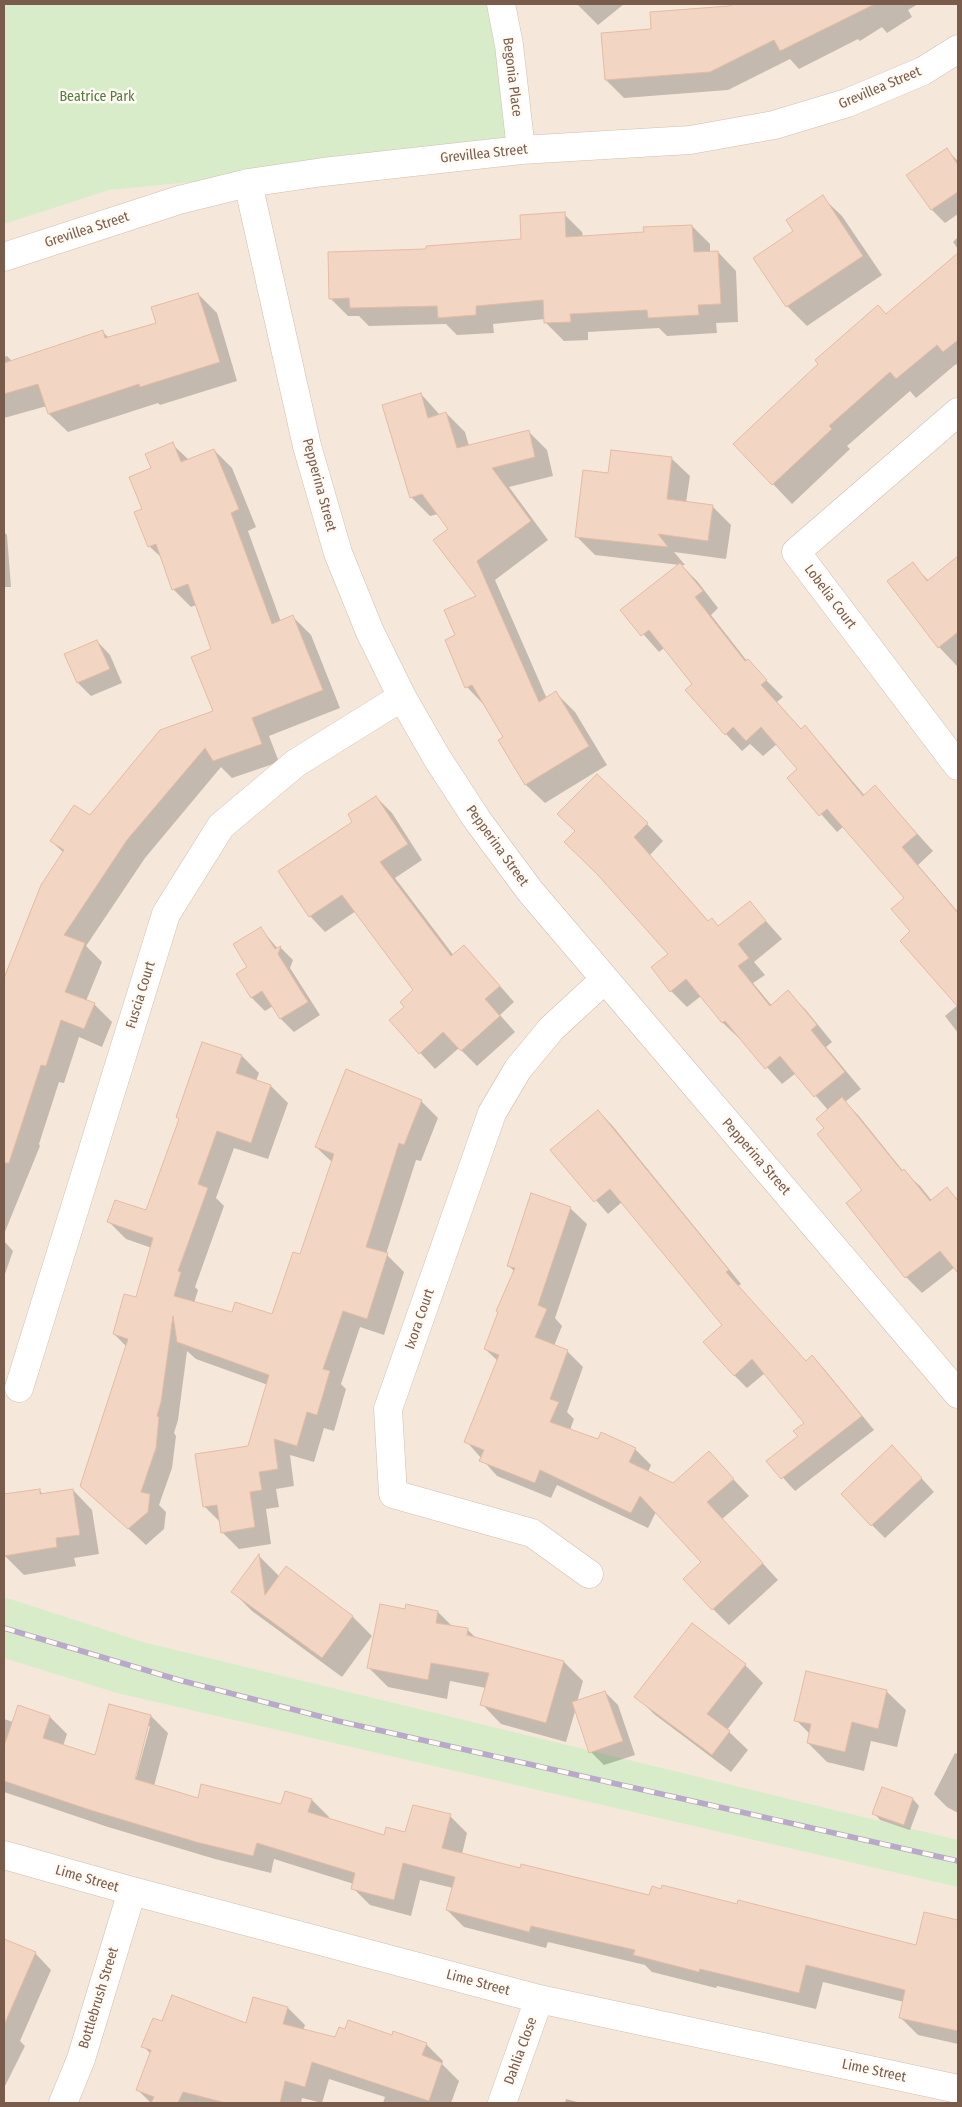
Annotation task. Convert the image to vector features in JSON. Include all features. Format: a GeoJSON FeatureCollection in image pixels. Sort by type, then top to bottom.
{"type":"FeatureCollection","features":[{"type":"Feature","properties":{"kind":"street","name":"Begonia Place"},"geometry":{"type":"LineString","coordinates":[[500,4],[509,45],[521,150]]}},
{"type":"Feature","properties":{"kind":"street","name":"Grevillea Street"},"geometry":{"type":"LineString","coordinates":[[4,257],[179,200],[248,183],[323,172],[521,150],[690,140],[774,125],[847,103],[923,71],[958,49]]}},
{"type":"Feature","properties":{"kind":"street","name":"Pepperina Street"},"geometry":{"type":"LineString","coordinates":[[248,183],[308,446],[338,553],[370,632],[402,697],[437,758],[478,821],[530,891],[958,1394]]}},
{"type":"Feature","properties":{"kind":"street","name":"Lobelia Court"},"geometry":{"type":"LineString","coordinates":[[958,412],[796,552],[958,766]]}},
{"type":"Feature","properties":{"kind":"street","name":"Fuscia Court"},"geometry":{"type":"LineString","coordinates":[[19,1388],[166,914],[221,826],[296,764],[402,697]]}},
{"type":"Feature","properties":{"kind":"street","name":"Ixora Court"},"geometry":{"type":"LineString","coordinates":[[589,1574],[532,1533],[393,1494],[388,1410],[492,1113],[518,1069],[551,1029],[604,980]]}},
{"type":"Feature","properties":{"kind":"street","name":"Lime Street"},"geometry":{"type":"LineString","coordinates":[[4,1855],[539,1999],[940,2092]]}},
{"type":"Feature","properties":{"kind":"street","name":"Bottlebrush Street"},"geometry":{"type":"LineString","coordinates":[[63,2103],[81,2059],[132,1891]]}},
{"type":"Feature","properties":{"kind":"street","name":"Dahlia Close"},"geometry":{"type":"LineString","coordinates":[[502,2103],[539,1999]]}},
{"type":"Feature","properties":{"kind":"shaded area"},"geometry":{"type":"Polygon","coordinates":[[[4,4],[958,4],[958,2103],[4,2103],[4,4]]]}},
{"type":"Feature","properties":{"kind":"green space","name":"Beatrice Park"},"geometry":{"type":"Polygon","coordinates":[[[4,4],[501,4],[533,149],[109,190],[4,224],[4,4]]]}},
{"type":"Feature","properties":{"kind":"green space"},"geometry":{"type":"Polygon","coordinates":[[[4,1597],[143,1642],[958,1840],[958,1887],[117,1693],[4,1658],[4,1597]]]}},
{"type":"Feature","properties":{"kind":"building"},"geometry":{"type":"Polygon","coordinates":[[[733,4],[875,4],[780,51],[774,40],[710,72],[605,80],[601,33],[651,29],[650,12],[729,6],[733,4]]]}},
{"type":"Feature","properties":{"kind":"building"},"geometry":{"type":"Polygon","coordinates":[[[947,148],[958,165],[958,192],[931,210],[906,175],[947,148]]]}},
{"type":"Feature","properties":{"kind":"building"},"geometry":{"type":"Polygon","coordinates":[[[823,195],[863,256],[786,307],[753,258],[793,231],[786,220],[823,195]]]}},
{"type":"Feature","properties":{"kind":"building"},"geometry":{"type":"Polygon","coordinates":[[[565,212],[566,237],[644,232],[643,227],[692,225],[694,252],[718,251],[721,304],[698,305],[699,315],[648,318],[647,310],[570,314],[571,322],[544,323],[543,300],[476,306],[476,315],[438,318],[437,306],[350,308],[349,298],[329,299],[328,252],[426,249],[426,246],[521,239],[520,215],[565,212]]]}},
{"type":"Feature","properties":{"kind":"building"},"geometry":{"type":"Polygon","coordinates":[[[958,253],[958,340],[943,352],[937,345],[896,379],[890,372],[829,426],[832,429],[772,485],[733,444],[818,364],[815,360],[878,305],[886,314],[958,253]]]}},
{"type":"Feature","properties":{"kind":"building"},"geometry":{"type":"Polygon","coordinates":[[[198,293],[220,362],[140,387],[139,384],[48,414],[38,384],[4,394],[4,363],[103,330],[105,338],[156,323],[151,307],[198,293]]]}},
{"type":"Feature","properties":{"kind":"building"},"geometry":{"type":"Polygon","coordinates":[[[421,393],[428,418],[446,412],[457,448],[529,430],[535,457],[492,468],[531,521],[477,561],[539,702],[556,691],[589,746],[525,785],[498,740],[503,737],[472,685],[465,688],[445,640],[455,635],[444,610],[476,596],[433,540],[448,529],[422,494],[410,498],[382,405],[421,393]]]}},
{"type":"Feature","properties":{"kind":"building"},"geometry":{"type":"Polygon","coordinates":[[[173,442],[181,462],[214,449],[239,509],[231,513],[272,624],[293,615],[323,690],[252,718],[262,744],[213,761],[205,748],[127,840],[64,935],[85,943],[65,992],[95,1003],[84,1029],[61,1020],[46,1066],[41,1065],[9,1163],[4,1163],[4,978],[41,885],[64,850],[50,841],[74,805],[90,815],[160,730],[213,711],[191,657],[211,649],[188,584],[172,590],[156,544],[148,547],[134,512],[142,509],[129,477],[151,468],[145,454],[173,442]]]}},
{"type":"Feature","properties":{"kind":"building"},"geometry":{"type":"Polygon","coordinates":[[[611,450],[672,457],[667,499],[713,505],[708,541],[658,534],[668,547],[575,537],[583,470],[608,473],[611,450]]]}},
{"type":"Feature","properties":{"kind":"building"},"geometry":{"type":"Polygon","coordinates":[[[958,556],[958,632],[938,648],[887,581],[913,562],[927,581],[958,556]]]}},
{"type":"Feature","properties":{"kind":"building"},"geometry":{"type":"Polygon","coordinates":[[[680,563],[703,591],[695,597],[745,661],[748,659],[767,680],[761,685],[801,729],[805,725],[863,796],[875,785],[917,834],[902,847],[958,913],[958,1007],[900,941],[910,931],[891,909],[904,898],[827,809],[819,816],[787,778],[797,769],[761,727],[746,741],[733,727],[725,735],[685,690],[692,684],[649,630],[641,636],[620,610],[680,563]]]}},
{"type":"Feature","properties":{"kind":"building"},"geometry":{"type":"Polygon","coordinates":[[[97,640],[110,669],[77,683],[64,654],[97,640]]]}},
{"type":"Feature","properties":{"kind":"building"},"geometry":{"type":"Polygon","coordinates":[[[597,774],[648,823],[634,837],[708,921],[712,918],[718,926],[750,901],[766,921],[738,944],[749,958],[738,966],[770,1006],[788,990],[817,1025],[811,1030],[845,1072],[814,1097],[780,1056],[765,1069],[725,1021],[722,1023],[686,979],[670,992],[651,967],[668,954],[597,874],[564,842],[575,831],[557,814],[597,774]]]}},
{"type":"Feature","properties":{"kind":"building"},"geometry":{"type":"Polygon","coordinates":[[[376,796],[408,844],[380,862],[451,956],[464,945],[500,986],[485,999],[500,1016],[461,1051],[443,1032],[419,1054],[389,1020],[404,1007],[400,1002],[413,990],[342,895],[309,917],[278,871],[352,822],[348,814],[376,796]]]}},
{"type":"Feature","properties":{"kind":"building"},"geometry":{"type":"Polygon","coordinates":[[[261,927],[275,949],[281,946],[278,954],[308,1002],[280,1019],[262,991],[251,998],[236,974],[247,967],[233,944],[261,927]]]}},
{"type":"Feature","properties":{"kind":"building"},"geometry":{"type":"Polygon","coordinates":[[[202,1042],[242,1055],[236,1073],[271,1085],[251,1143],[217,1131],[198,1184],[208,1188],[178,1271],[181,1272],[174,1296],[232,1312],[235,1302],[272,1314],[293,1252],[300,1254],[334,1154],[315,1147],[346,1069],[422,1100],[404,1145],[399,1143],[366,1247],[388,1253],[367,1319],[343,1311],[323,1369],[330,1371],[317,1415],[307,1412],[297,1446],[274,1439],[278,1469],[259,1472],[262,1490],[250,1492],[255,1527],[221,1533],[217,1505],[203,1507],[195,1454],[248,1446],[269,1375],[177,1342],[173,1316],[161,1402],[157,1416],[159,1417],[156,1448],[141,1492],[150,1494],[148,1512],[128,1529],[80,1486],[128,1339],[113,1334],[124,1294],[136,1297],[153,1238],[107,1222],[115,1200],[146,1210],[179,1119],[176,1117],[202,1042]]]}},
{"type":"Feature","properties":{"kind":"building"},"geometry":{"type":"Polygon","coordinates":[[[842,1097],[902,1171],[904,1169],[930,1201],[947,1187],[958,1201],[958,1273],[940,1251],[905,1278],[846,1203],[862,1190],[817,1134],[824,1128],[816,1119],[842,1097]]]}},
{"type":"Feature","properties":{"kind":"building"},"geometry":{"type":"Polygon","coordinates":[[[598,1110],[729,1270],[726,1272],[806,1361],[812,1355],[862,1416],[781,1479],[766,1461],[798,1436],[793,1431],[804,1423],[752,1359],[734,1376],[703,1342],[722,1325],[610,1189],[594,1202],[550,1150],[598,1110]]]}},
{"type":"Feature","properties":{"kind":"building"},"geometry":{"type":"Polygon","coordinates":[[[531,1193],[571,1207],[538,1305],[547,1309],[535,1337],[568,1350],[550,1399],[559,1402],[550,1422],[598,1439],[601,1432],[636,1448],[629,1462],[673,1483],[709,1451],[734,1479],[707,1502],[763,1563],[712,1610],[683,1579],[701,1562],[640,1496],[631,1513],[540,1470],[535,1483],[479,1461],[484,1450],[464,1442],[499,1355],[484,1349],[498,1312],[496,1311],[515,1268],[507,1266],[531,1193]]]}},
{"type":"Feature","properties":{"kind":"building"},"geometry":{"type":"Polygon","coordinates":[[[892,1445],[922,1478],[871,1526],[841,1494],[892,1445]]]}},
{"type":"Feature","properties":{"kind":"building"},"geometry":{"type":"Polygon","coordinates":[[[40,1489],[40,1494],[73,1489],[80,1535],[56,1538],[57,1547],[4,1556],[4,1494],[40,1489]]]}},
{"type":"Feature","properties":{"kind":"building"},"geometry":{"type":"Polygon","coordinates":[[[259,1554],[265,1595],[286,1566],[353,1616],[322,1658],[231,1592],[259,1554]]]}},
{"type":"Feature","properties":{"kind":"building"},"geometry":{"type":"Polygon","coordinates":[[[380,1604],[405,1609],[406,1604],[438,1611],[436,1623],[468,1628],[467,1635],[564,1661],[546,1723],[480,1705],[489,1673],[431,1663],[428,1680],[367,1668],[380,1604]]]}},
{"type":"Feature","properties":{"kind":"building"},"geometry":{"type":"Polygon","coordinates":[[[692,1623],[746,1664],[707,1714],[730,1731],[712,1755],[634,1697],[692,1623]]]}},
{"type":"Feature","properties":{"kind":"building"},"geometry":{"type":"Polygon","coordinates":[[[806,1671],[887,1690],[878,1729],[852,1722],[845,1752],[807,1743],[811,1724],[794,1721],[806,1671]]]}},
{"type":"Feature","properties":{"kind":"building"},"geometry":{"type":"Polygon","coordinates":[[[605,1691],[623,1741],[589,1753],[572,1702],[605,1691]]]}},
{"type":"Feature","properties":{"kind":"building"},"geometry":{"type":"Polygon","coordinates":[[[109,1704],[151,1715],[135,1779],[198,1798],[201,1784],[281,1804],[285,1791],[312,1799],[308,1812],[384,1835],[386,1827],[405,1832],[413,1805],[451,1814],[442,1848],[520,1868],[521,1864],[649,1895],[652,1886],[661,1889],[662,1885],[737,1904],[738,1900],[916,1945],[924,1912],[958,1920],[958,2031],[899,2018],[905,1990],[806,1965],[799,1993],[700,1969],[699,1972],[633,1955],[635,1950],[531,1926],[529,1932],[446,1910],[455,1877],[403,1863],[394,1900],[351,1889],[355,1873],[257,1843],[253,1856],[196,1842],[90,1810],[4,1781],[4,1746],[18,1705],[50,1716],[43,1738],[95,1755],[109,1704]]]}},
{"type":"Feature","properties":{"kind":"building"},"geometry":{"type":"Polygon","coordinates":[[[882,1787],[913,1798],[904,1825],[872,1814],[882,1787]]]}},
{"type":"Feature","properties":{"kind":"building"},"geometry":{"type":"Polygon","coordinates":[[[4,1939],[36,1952],[4,2025],[4,1939]]]}},
{"type":"Feature","properties":{"kind":"building"},"geometry":{"type":"Polygon","coordinates":[[[172,1995],[246,2023],[253,1997],[288,2007],[283,2024],[335,2037],[339,2027],[345,2029],[348,2020],[392,2035],[393,2031],[427,2043],[422,2055],[442,2063],[429,2101],[312,2062],[305,2087],[285,2081],[280,2103],[226,2103],[183,2092],[178,2103],[151,2103],[154,2097],[136,2090],[151,2050],[141,2047],[153,2018],[162,2021],[172,1995]]]}},
{"type":"Feature","properties":{"kind":"railway"},"geometry":{"type":"LineString","coordinates":[[4,1628],[179,1680],[338,1721],[958,1861]]}}]}
